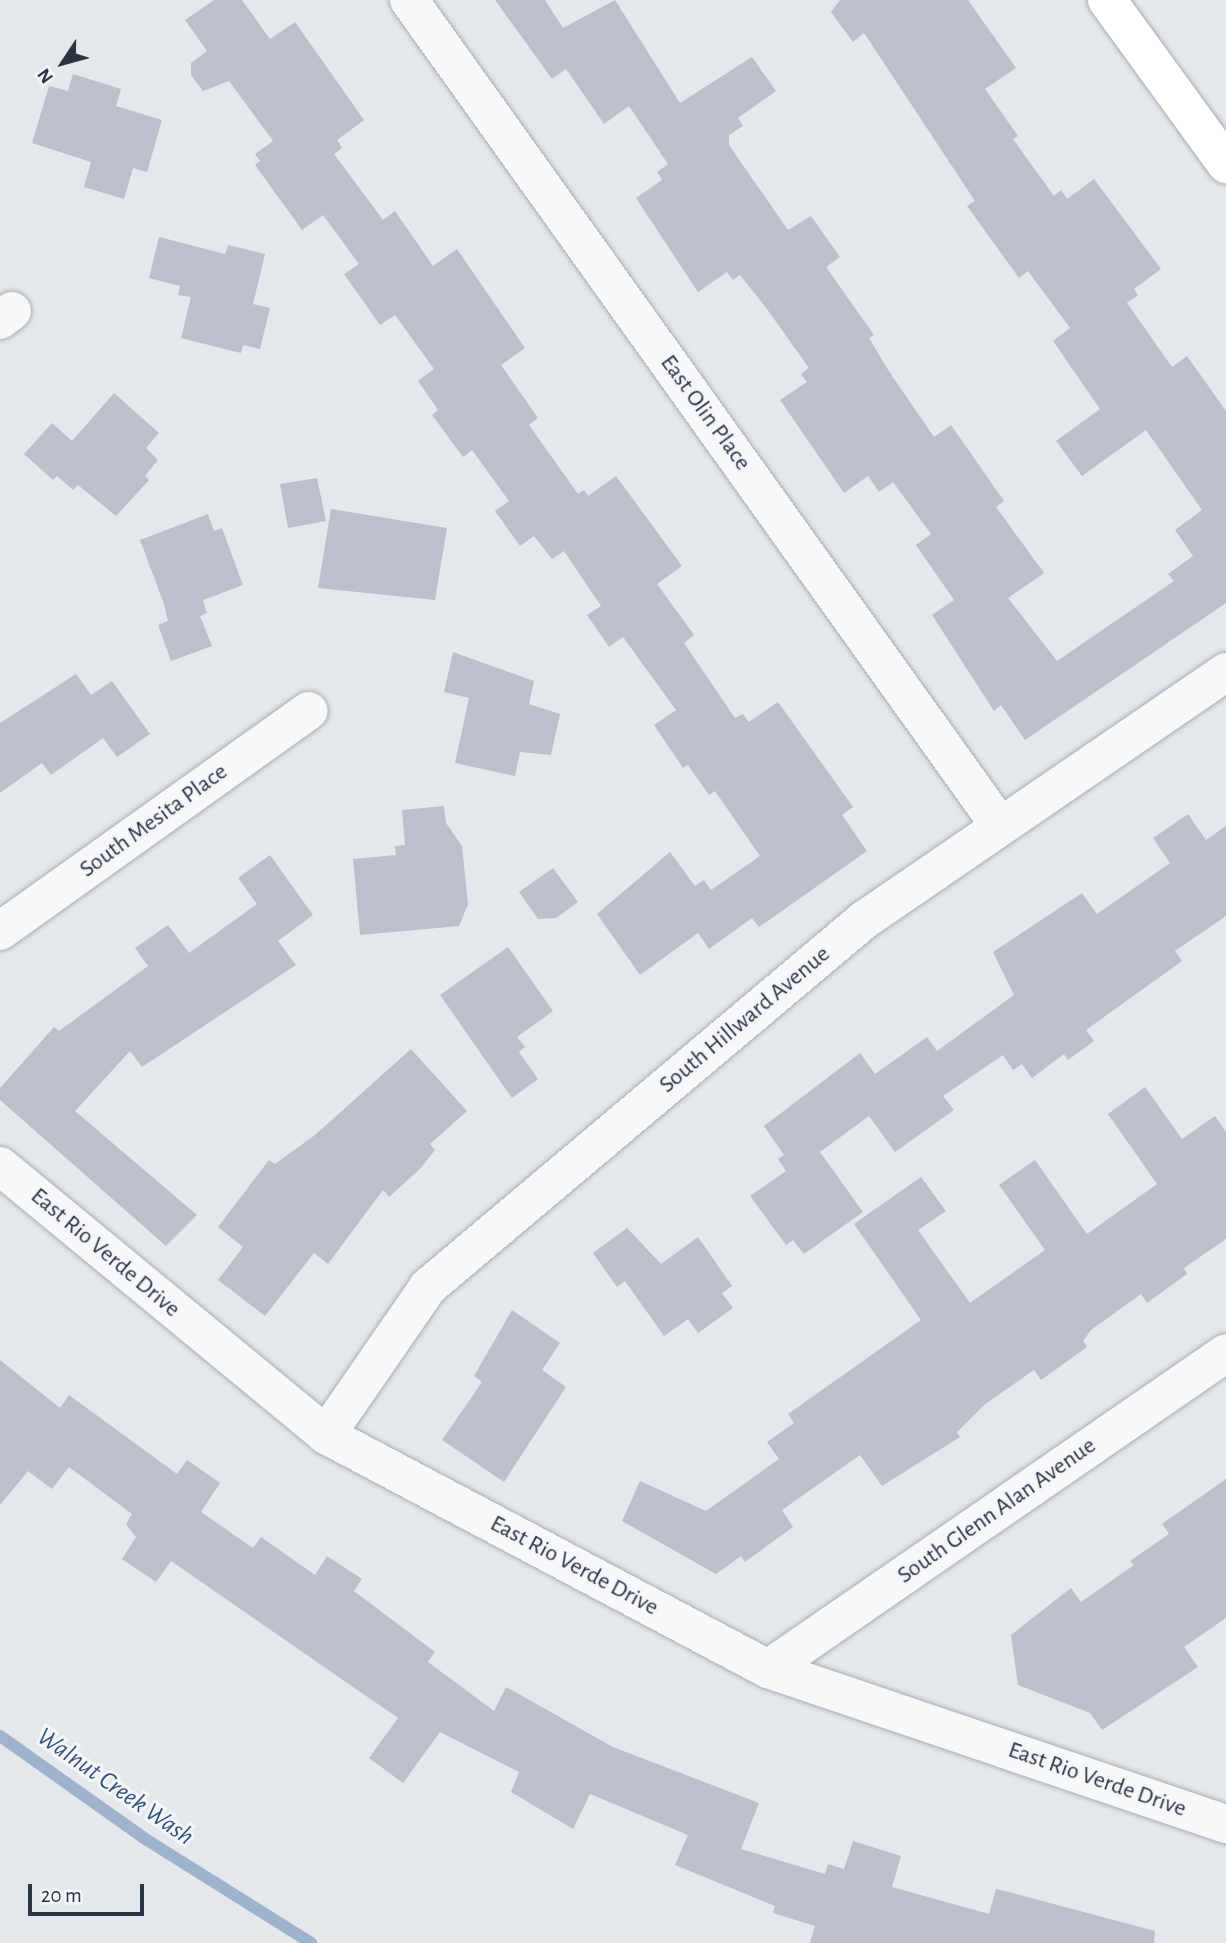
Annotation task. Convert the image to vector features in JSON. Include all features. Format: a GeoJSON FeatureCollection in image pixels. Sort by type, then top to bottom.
{"type":"FeatureCollection","features":[{"type":"Feature","properties":{"kind":"street","name":"East Olin Place"},"geometry":{"type":"LineString","coordinates":[[410,0],[1000,827]]}},
{"type":"Feature","properties":{"kind":"street"},"geometry":{"type":"LineString","coordinates":[[1107,0],[1226,164]]}},
{"type":"Feature","properties":{"kind":"street","name":"South Hillward Avenue"},"geometry":{"type":"LineString","coordinates":[[326,1435],[428,1287],[864,919],[1226,672]]}},
{"type":"Feature","properties":{"kind":"street","name":"South Mesita Place"},"geometry":{"type":"LineString","coordinates":[[0,931],[308,711]]}},
{"type":"Feature","properties":{"kind":"street","name":"East Rio Verde Drive"},"geometry":{"type":"LineString","coordinates":[[0,1166],[326,1435],[768,1669],[1226,1824]]}},
{"type":"Feature","properties":{"kind":"street","name":"South Glenn Alan Avenue"},"geometry":{"type":"LineString","coordinates":[[768,1669],[1226,1353]]}},
{"type":"Feature","properties":{"kind":"building"},"geometry":{"type":"Polygon","coordinates":[[[214,0],[242,0],[270,39],[295,22],[364,120],[337,140],[342,148],[334,154],[383,220],[395,211],[433,266],[457,249],[525,348],[501,365],[538,418],[529,425],[578,494],[584,490],[588,496],[616,476],[682,566],[657,584],[694,635],[684,643],[735,718],[743,714],[749,722],[778,702],[853,807],[842,815],[867,851],[759,927],[752,918],[709,949],[698,933],[640,975],[597,914],[670,852],[695,886],[704,880],[711,890],[760,856],[715,791],[709,795],[688,765],[683,768],[654,725],[676,710],[623,637],[609,647],[587,615],[601,606],[564,551],[552,559],[534,536],[520,546],[495,511],[509,501],[472,450],[463,457],[432,415],[438,410],[418,381],[434,369],[395,315],[380,325],[344,274],[359,264],[323,215],[302,230],[255,165],[260,161],[255,154],[273,141],[229,81],[203,91],[191,75],[191,63],[207,51],[185,20],[214,0]]]}},
{"type":"Feature","properties":{"kind":"building"},"geometry":{"type":"Polygon","coordinates":[[[495,0],[545,0],[563,28],[615,0],[680,103],[752,57],[776,91],[738,118],[743,126],[729,135],[729,145],[788,230],[811,216],[840,257],[826,267],[874,335],[869,338],[890,373],[934,437],[951,425],[1004,501],[996,507],[1044,573],[1008,598],[1057,661],[1174,581],[1168,574],[1193,556],[1175,530],[1202,510],[1146,430],[1082,476],[1056,441],[1100,409],[1053,341],[1070,328],[1028,271],[1019,278],[967,206],[975,201],[864,33],[853,42],[831,12],[840,0],[968,0],[1016,68],[985,89],[1018,136],[1013,139],[1054,196],[1061,190],[1067,199],[1094,179],[1161,269],[1134,289],[1138,295],[1127,303],[1172,367],[1187,356],[1226,411],[1226,603],[1025,740],[1001,705],[994,711],[932,615],[954,600],[916,545],[931,534],[893,482],[879,492],[868,476],[844,493],[780,400],[807,382],[801,374],[809,368],[740,275],[733,280],[727,272],[698,292],[636,198],[662,180],[657,172],[668,164],[629,106],[604,124],[566,69],[552,79],[495,0]]]}},
{"type":"Feature","properties":{"kind":"building"},"geometry":{"type":"Polygon","coordinates":[[[73,74],[121,89],[116,106],[162,120],[147,172],[133,168],[124,199],[84,187],[91,162],[32,143],[49,86],[68,91],[73,74]]]}},
{"type":"Feature","properties":{"kind":"building"},"geometry":{"type":"Polygon","coordinates":[[[159,237],[225,254],[228,245],[265,254],[253,304],[270,308],[260,349],[243,345],[241,353],[181,338],[191,297],[178,295],[180,286],[149,278],[159,237]]]}},
{"type":"Feature","properties":{"kind":"building"},"geometry":{"type":"Polygon","coordinates":[[[114,393],[159,433],[146,448],[158,460],[145,476],[149,480],[116,516],[78,485],[73,490],[57,476],[53,480],[24,454],[52,423],[72,441],[114,393]]]}},
{"type":"Feature","properties":{"kind":"building"},"geometry":{"type":"Polygon","coordinates":[[[317,478],[326,521],[288,528],[280,484],[317,478]]]}},
{"type":"Feature","properties":{"kind":"building"},"geometry":{"type":"Polygon","coordinates":[[[331,509],[447,528],[435,600],[318,588],[331,509]]]}},
{"type":"Feature","properties":{"kind":"building"},"geometry":{"type":"Polygon","coordinates":[[[208,514],[214,531],[222,528],[243,585],[203,600],[207,613],[200,616],[212,646],[171,661],[158,625],[168,621],[164,604],[140,540],[208,514]]]}},
{"type":"Feature","properties":{"kind":"building"},"geometry":{"type":"Polygon","coordinates":[[[453,652],[534,681],[529,704],[560,714],[551,755],[520,752],[515,776],[455,763],[469,698],[444,692],[453,652]]]}},
{"type":"Feature","properties":{"kind":"building"},"geometry":{"type":"Polygon","coordinates":[[[76,674],[91,695],[112,681],[150,734],[117,757],[103,738],[51,775],[42,763],[0,793],[0,723],[76,674]]]}},
{"type":"Feature","properties":{"kind":"building"},"geometry":{"type":"Polygon","coordinates":[[[444,806],[446,823],[462,846],[468,904],[459,926],[360,935],[353,859],[396,855],[395,846],[405,845],[402,810],[444,806]]]}},
{"type":"Feature","properties":{"kind":"building"},"geometry":{"type":"Polygon","coordinates":[[[1188,814],[1206,840],[1226,826],[1226,916],[1175,951],[1182,961],[1086,1030],[1094,1041],[1068,1060],[1064,1054],[1032,1078],[1022,1064],[1013,1070],[1003,1055],[943,1096],[954,1110],[895,1152],[869,1116],[820,1152],[863,1212],[804,1254],[793,1240],[786,1245],[750,1196],[786,1171],[778,1159],[784,1155],[764,1126],[860,1053],[875,1074],[927,1037],[937,1051],[1014,995],[993,952],[1082,893],[1097,914],[1170,863],[1153,838],[1188,814]]]}},
{"type":"Feature","properties":{"kind":"building"},"geometry":{"type":"Polygon","coordinates":[[[270,855],[313,915],[278,941],[296,965],[142,1067],[130,1051],[75,1111],[197,1215],[166,1246],[0,1100],[0,1088],[54,1027],[59,1031],[148,966],[135,948],[168,925],[189,953],[257,904],[238,878],[270,855]]]}},
{"type":"Feature","properties":{"kind":"building"},"geometry":{"type":"Polygon","coordinates":[[[553,868],[578,902],[556,918],[538,919],[519,892],[553,868]]]}},
{"type":"Feature","properties":{"kind":"building"},"geometry":{"type":"Polygon","coordinates":[[[508,947],[553,1011],[517,1037],[525,1047],[519,1052],[538,1079],[512,1098],[440,995],[508,947]]]}},
{"type":"Feature","properties":{"kind":"building"},"geometry":{"type":"Polygon","coordinates":[[[411,1049],[467,1111],[430,1144],[435,1150],[420,1169],[389,1197],[383,1190],[328,1264],[314,1253],[265,1316],[218,1280],[243,1247],[218,1227],[269,1160],[275,1164],[315,1135],[411,1049]]]}},
{"type":"Feature","properties":{"kind":"building"},"geometry":{"type":"Polygon","coordinates":[[[1145,1087],[1182,1139],[1215,1116],[1226,1132],[1226,1239],[1184,1268],[1187,1274],[1147,1303],[1141,1294],[1091,1330],[1083,1341],[1087,1347],[1041,1380],[1034,1370],[984,1405],[957,1432],[960,1437],[882,1486],[860,1455],[782,1510],[793,1527],[745,1562],[741,1556],[716,1574],[622,1521],[640,1481],[706,1511],[779,1459],[767,1442],[794,1423],[788,1414],[921,1320],[854,1224],[921,1177],[946,1211],[918,1230],[970,1303],[1045,1250],[999,1185],[1035,1160],[1087,1234],[1157,1184],[1108,1114],[1145,1087]]]}},
{"type":"Feature","properties":{"kind":"building"},"geometry":{"type":"Polygon","coordinates":[[[627,1228],[661,1264],[698,1237],[732,1286],[722,1293],[733,1308],[698,1333],[688,1319],[664,1336],[625,1281],[617,1287],[593,1253],[627,1228]]]}},
{"type":"Feature","properties":{"kind":"building"},"geometry":{"type":"Polygon","coordinates":[[[512,1310],[560,1343],[542,1370],[566,1387],[504,1482],[442,1440],[482,1382],[474,1376],[512,1310]]]}},
{"type":"Feature","properties":{"kind":"building"},"geometry":{"type":"Polygon","coordinates":[[[0,1360],[60,1408],[69,1395],[177,1474],[187,1460],[220,1483],[201,1512],[253,1548],[261,1537],[315,1575],[327,1556],[362,1579],[354,1591],[435,1652],[428,1662],[494,1711],[506,1687],[613,1747],[759,1803],[741,1849],[825,1874],[828,1864],[844,1869],[853,1841],[901,1856],[892,1887],[989,1914],[996,1889],[1001,1890],[1155,1931],[1154,1943],[810,1943],[815,1926],[773,1913],[775,1906],[675,1865],[688,1835],[590,1794],[573,1829],[511,1792],[519,1772],[440,1732],[403,1783],[369,1758],[398,1718],[171,1561],[156,1582],[122,1559],[136,1537],[126,1524],[132,1514],[69,1467],[52,1489],[28,1471],[0,1505],[0,1360]]]}},
{"type":"Feature","properties":{"kind":"building"},"geometry":{"type":"Polygon","coordinates":[[[1226,1479],[1226,1618],[1184,1647],[1198,1667],[1102,1730],[1090,1713],[1018,1685],[1011,1635],[1071,1588],[1081,1602],[1134,1565],[1130,1561],[1169,1534],[1162,1524],[1226,1479]]]}},
{"type":"Feature","properties":{"kind":"waterway","name":"Walnut Creek Wash"},"geometry":{"type":"LineString","coordinates":[[0,1736],[147,1840],[311,1943]]}}]}
